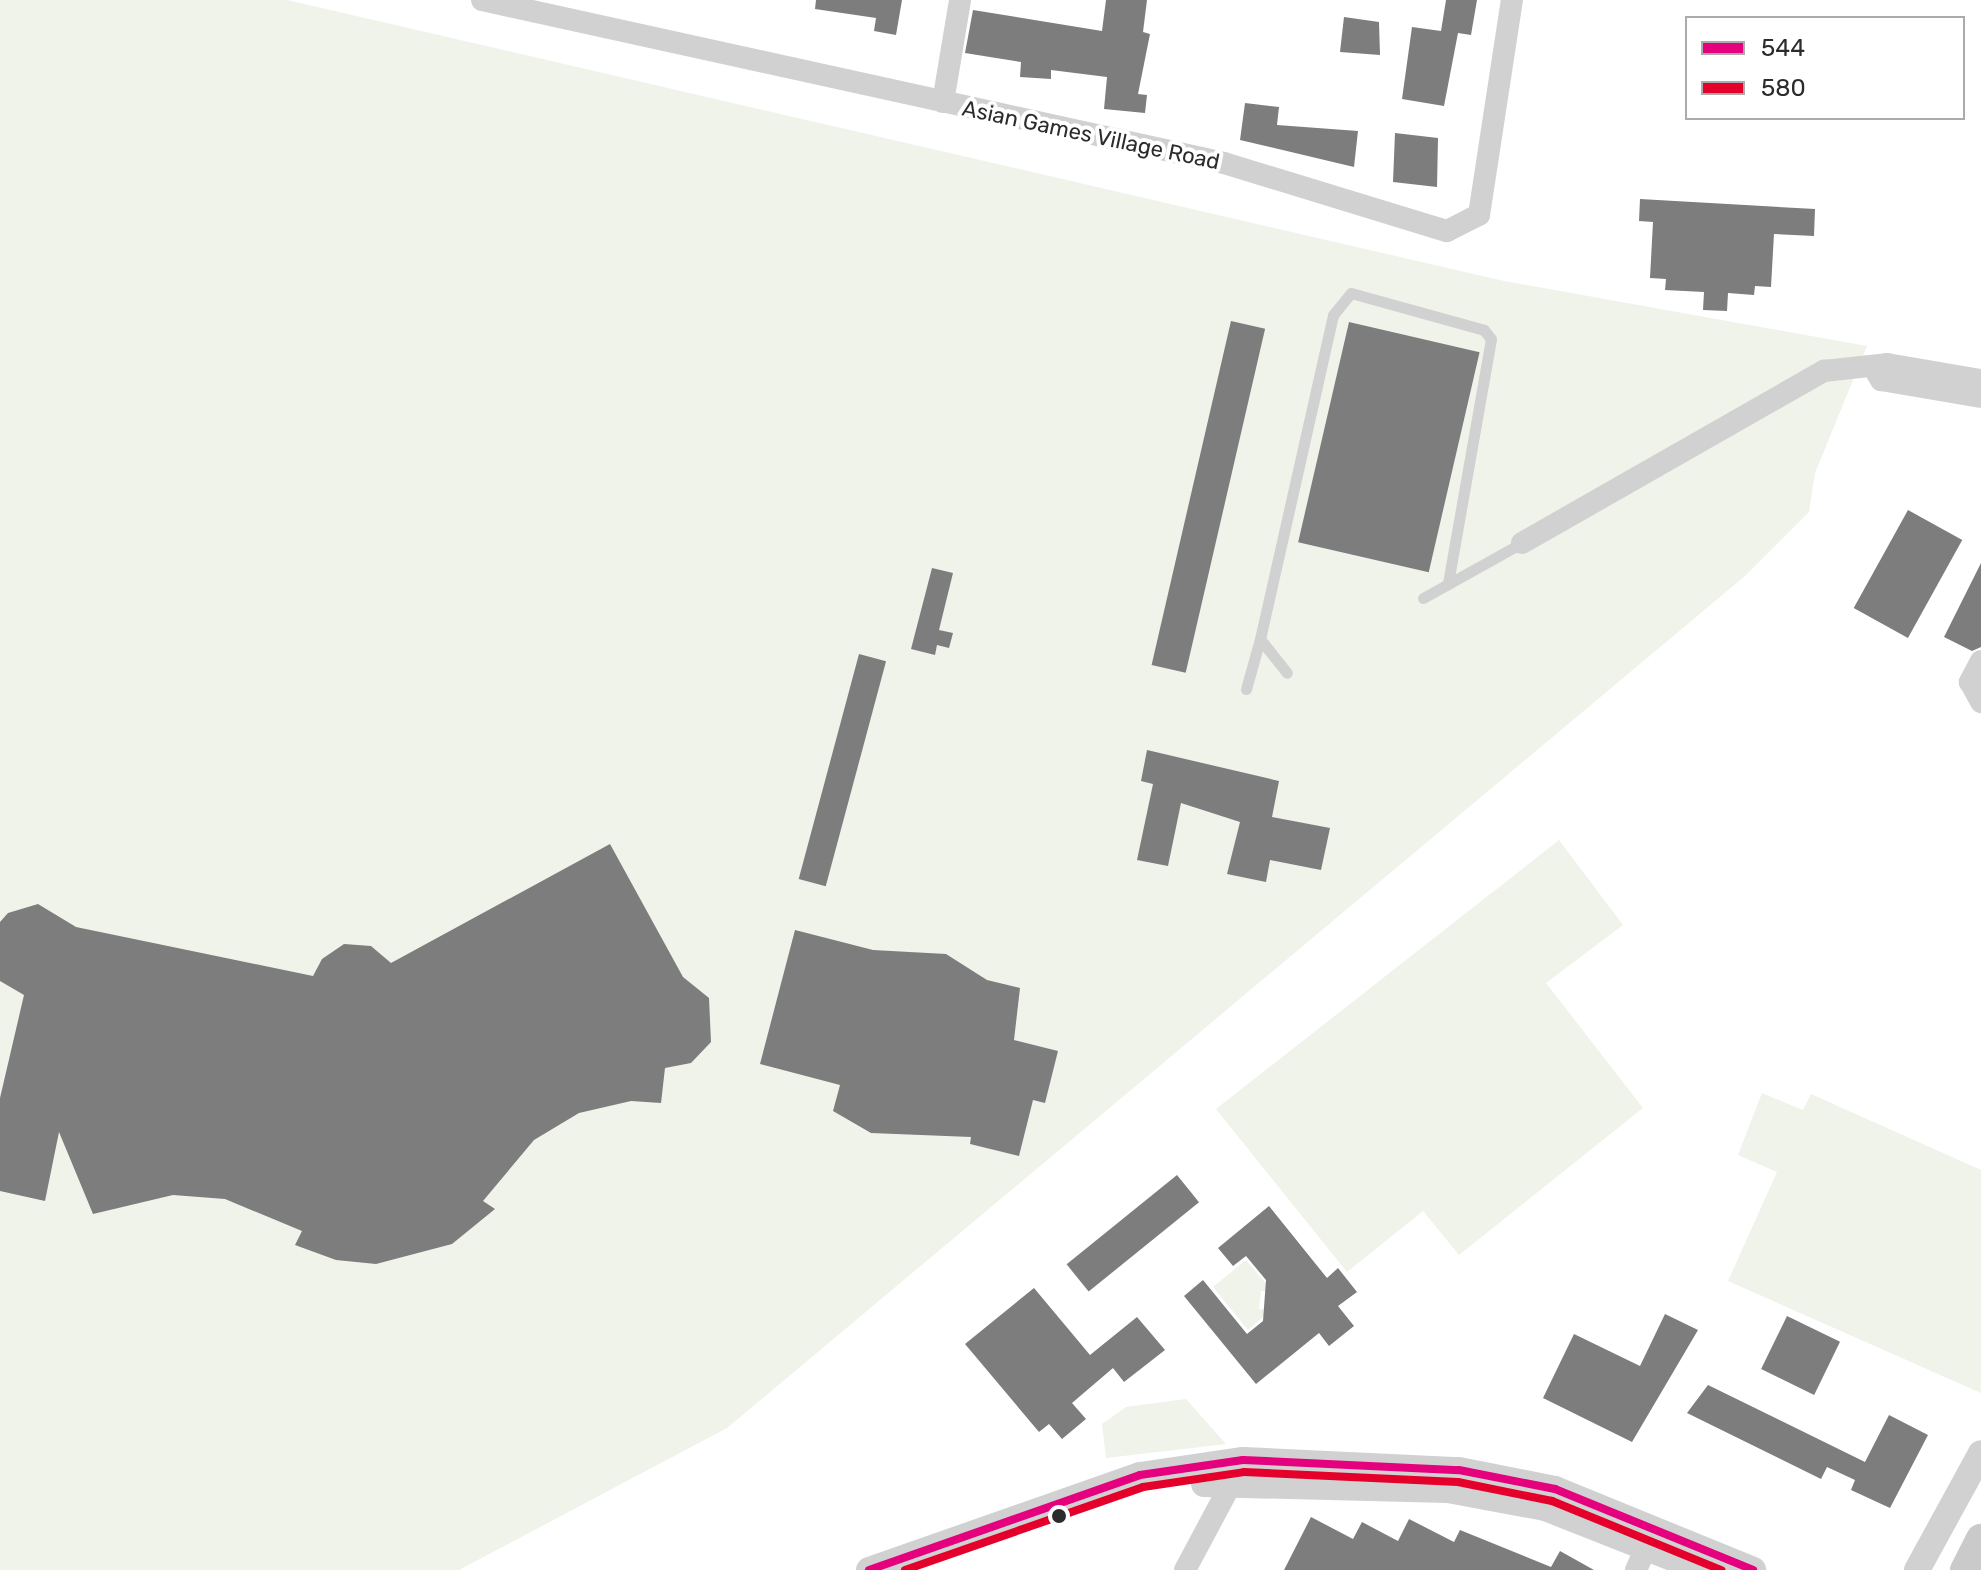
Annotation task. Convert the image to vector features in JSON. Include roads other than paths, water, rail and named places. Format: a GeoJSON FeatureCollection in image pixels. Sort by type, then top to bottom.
{"type":"FeatureCollection","features":[{"type":"Feature","properties":{"kind":"main road"},"geometry":{"type":"LineString","coordinates":[[1965,1570],[1981,1539]]}},
{"type":"Feature","properties":{"kind":"street","name":"Asian Games Village Road"},"geometry":{"type":"LineString","coordinates":[[482,0],[1224,163],[1458,230],[1479,215],[1512,0]]}},
{"type":"Feature","properties":{"kind":"street"},"geometry":{"type":"LineString","coordinates":[[943,102],[960,0]]}},
{"type":"Feature","properties":{"kind":"street"},"geometry":{"type":"LineString","coordinates":[[1522,543],[1803,379],[1841,368],[1875,370],[1887,364],[1981,380]]}},
{"type":"Feature","properties":{"kind":"street"},"geometry":{"type":"LineString","coordinates":[[1875,370],[1881,380],[1981,397]]}},
{"type":"Feature","properties":{"kind":"street"},"geometry":{"type":"LineString","coordinates":[[1981,661],[1970,682],[1981,702]]}},
{"type":"Feature","properties":{"kind":"street"},"geometry":{"type":"LineString","coordinates":[[1917,1570],[1981,1453]]}},
{"type":"Feature","properties":{"kind":"street"},"geometry":{"type":"LineString","coordinates":[[869,1570],[1140,1475],[1243,1460],[1459,1470],[1555,1489],[1753,1570]]}},
{"type":"Feature","properties":{"kind":"street"},"geometry":{"type":"LineString","coordinates":[[1191,1568],[1233,1480]]}},
{"type":"Feature","properties":{"kind":"street"},"geometry":{"type":"LineString","coordinates":[[908,1570],[1129,1494],[1233,1480],[1448,1490],[1545,1508],[1647,1545],[1702,1570]]}},
{"type":"Feature","properties":{"kind":"street"},"geometry":{"type":"LineString","coordinates":[[1636,1570],[1647,1545]]}},
{"type":"Feature","properties":{"kind":"lane"},"geometry":{"type":"LineString","coordinates":[[1246,689],[1333,315],[1351,293],[1484,330],[1491,339],[1448,584]]}},
{"type":"Feature","properties":{"kind":"lane"},"geometry":{"type":"LineString","coordinates":[[1423,598],[1522,543]]}},
{"type":"Feature","properties":{"kind":"lane"},"geometry":{"type":"LineString","coordinates":[[1260,639],[1287,673]]}}]}
